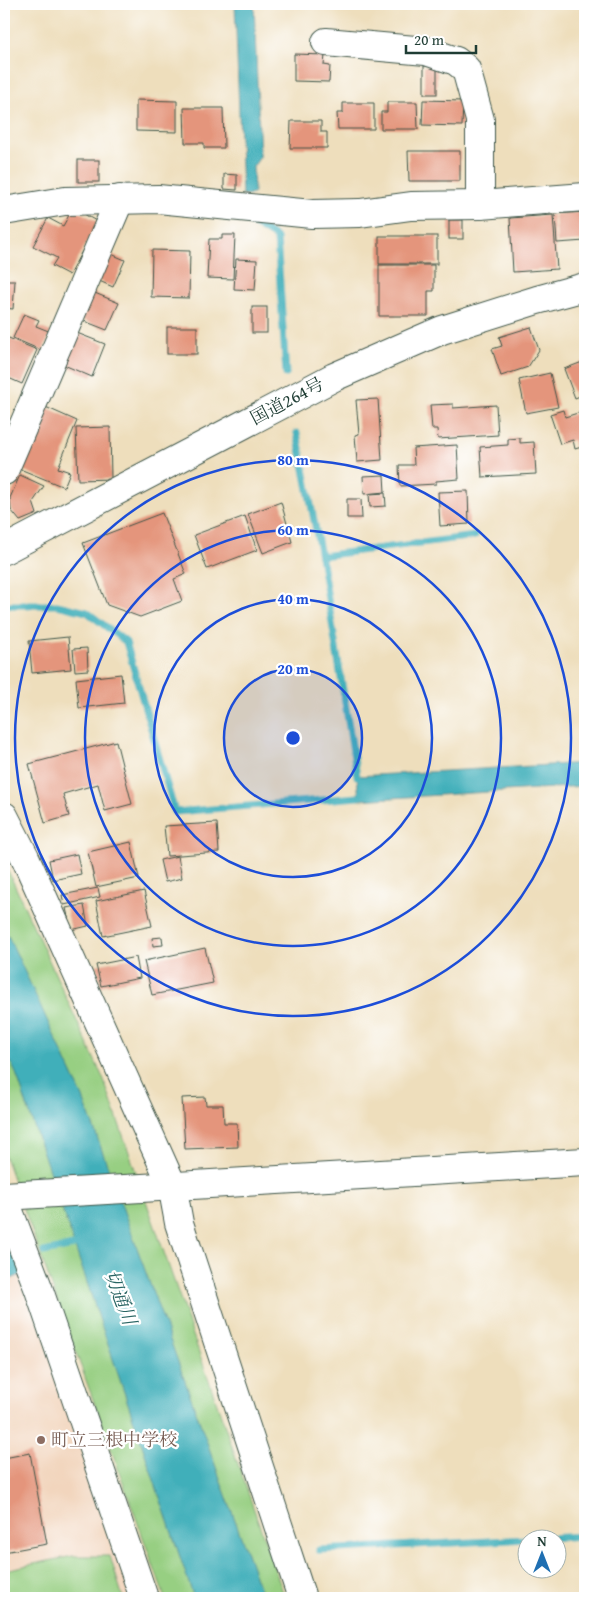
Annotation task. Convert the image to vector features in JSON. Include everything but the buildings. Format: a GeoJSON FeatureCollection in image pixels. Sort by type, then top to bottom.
{"type":"FeatureCollection","features":[{"type":"Feature","properties":{"kind":"main road"},"geometry":{"type":"LineString","coordinates":[[326,42],[426,51],[456,61],[466,69],[480,120],[480,205]]}},
{"type":"Feature","properties":{"kind":"main road"},"geometry":{"type":"LineString","coordinates":[[4,211],[65,201],[158,199],[312,214],[360,213],[411,206],[480,205],[585,197]]}},
{"type":"Feature","properties":{"kind":"main road"},"geometry":{"type":"LineString","coordinates":[[4,471],[120,199]]}},
{"type":"Feature","properties":{"kind":"main road","name":"国道264号"},"geometry":{"type":"LineString","coordinates":[[4,550],[334,377],[442,330],[585,286]]}},
{"type":"Feature","properties":{"kind":"main road"},"geometry":{"type":"LineString","coordinates":[[4,816],[30,866],[167,1186],[302,1598]]}},
{"type":"Feature","properties":{"kind":"main road"},"geometry":{"type":"LineString","coordinates":[[144,1598],[6,1196],[585,1162]]}},
{"type":"Feature","properties":{"kind":"shaded area","name":"町立三根中学校"},"geometry":{"type":"Polygon","coordinates":[[[23,1274],[131,1598],[4,1598],[4,1282],[23,1274]]]}},
{"type":"Feature","properties":{"kind":"green space"},"geometry":{"type":"Polygon","coordinates":[[[4,862],[103,1078],[285,1598],[263,1598],[83,1098],[4,927],[4,862]]]}},
{"type":"Feature","properties":{"kind":"green space"},"geometry":{"type":"Polygon","coordinates":[[[4,1049],[16,1073],[194,1598],[165,1598],[4,1154],[4,1049]]]}},
{"type":"Feature","properties":{"kind":"green space"},"geometry":{"type":"Polygon","coordinates":[[[73,1556],[110,1556],[123,1598],[4,1598],[4,1570],[73,1556]]]}},
{"type":"Feature","properties":{"kind":"water"},"geometry":{"type":"Polygon","coordinates":[[[235,4],[254,4],[260,157],[253,167],[254,193],[248,196],[242,194],[235,4]]]}},
{"type":"Feature","properties":{"kind":"water"},"geometry":{"type":"Polygon","coordinates":[[[585,763],[585,786],[359,800],[357,776],[585,763]]]}},
{"type":"Feature","properties":{"kind":"water","name":"切通川"},"geometry":{"type":"Polygon","coordinates":[[[4,927],[83,1098],[263,1598],[194,1598],[16,1073],[4,1049],[4,927]]]}},
{"type":"Feature","properties":{"kind":"water"},"geometry":{"type":"Polygon","coordinates":[[[15,1252],[23,1274],[4,1282],[4,1257],[15,1252]]]}},
{"type":"Feature","properties":{"kind":"waterway"},"geometry":{"type":"LineString","coordinates":[[251,222],[277,238],[286,374]]}},
{"type":"Feature","properties":{"kind":"waterway"},"geometry":{"type":"LineString","coordinates":[[297,433],[321,556],[357,776]]}},
{"type":"Feature","properties":{"kind":"waterway"},"geometry":{"type":"LineString","coordinates":[[321,556],[475,536]]}},
{"type":"Feature","properties":{"kind":"waterway"},"geometry":{"type":"LineString","coordinates":[[4,605],[57,605],[87,612],[126,642],[175,812],[358,797]]}},
{"type":"Feature","properties":{"kind":"waterway"},"geometry":{"type":"LineString","coordinates":[[44,1252],[83,1244]]}},
{"type":"Feature","properties":{"kind":"waterway"},"geometry":{"type":"LineString","coordinates":[[319,1550],[585,1536]]}},
{"type":"Feature","properties":{"kind":"place","name":"町立三根中学校"},"geometry":{"type":"Point","coordinates":[41,1440]}}]}
